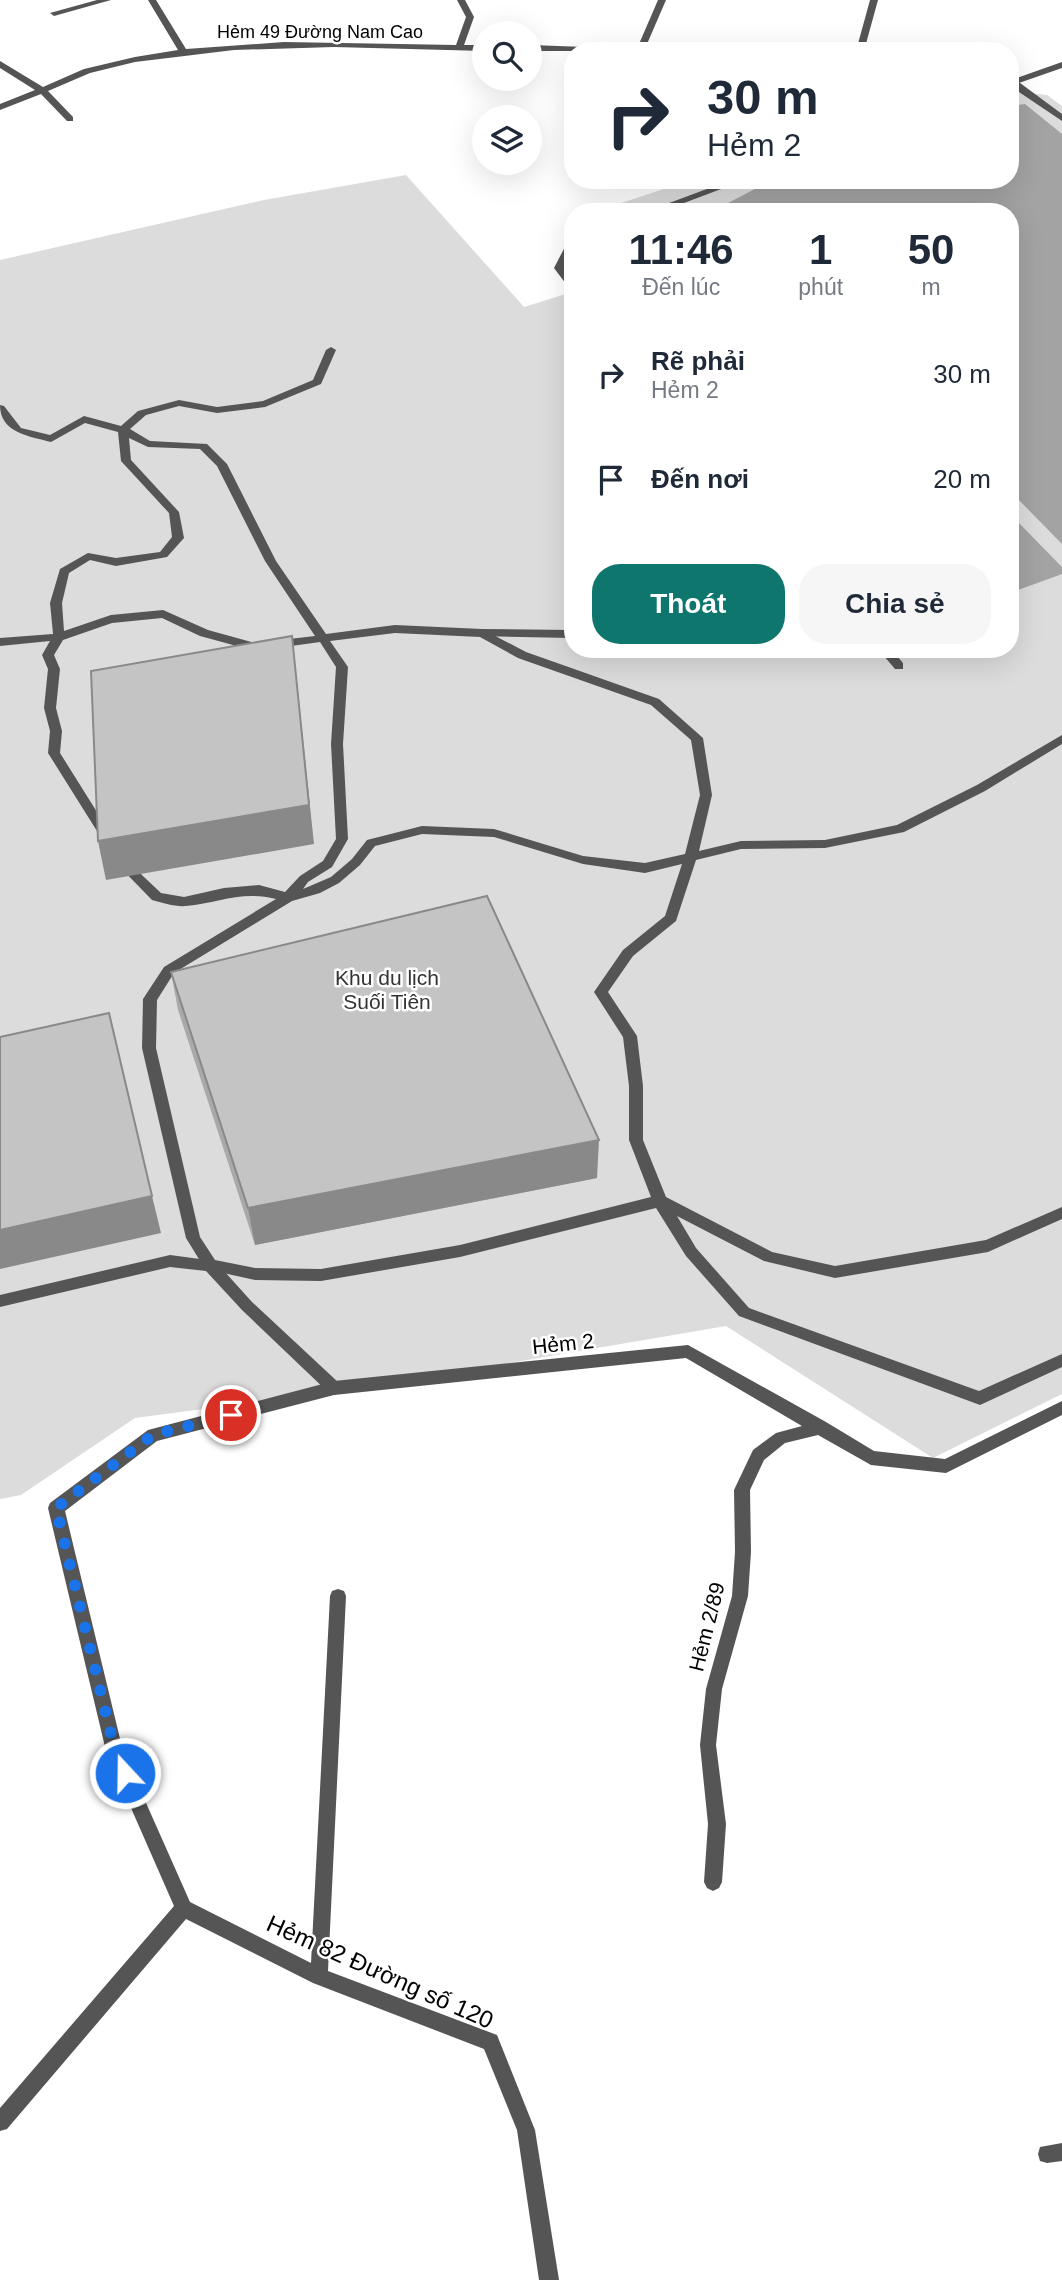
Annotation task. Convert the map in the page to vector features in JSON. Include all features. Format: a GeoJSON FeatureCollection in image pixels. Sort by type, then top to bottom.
{"type":"FeatureCollection","features":[{"type":"Feature","properties":{"kind":"street"},"geometry":{"type":"LineString","coordinates":[[54,13],[107,0]]}},
{"type":"Feature","properties":{"kind":"street"},"geometry":{"type":"LineString","coordinates":[[152,0],[182,50]]}},
{"type":"Feature","properties":{"kind":"street"},"geometry":{"type":"LineString","coordinates":[[459,47],[470,17],[461,0]]}},
{"type":"Feature","properties":{"kind":"street"},"geometry":{"type":"LineString","coordinates":[[644,42],[662,0]]}},
{"type":"Feature","properties":{"kind":"street"},"geometry":{"type":"LineString","coordinates":[[862,42],[874,0]]}},
{"type":"Feature","properties":{"kind":"street","name":"Hẻm 49 Đường Nam Cao"},"geometry":{"type":"LineString","coordinates":[[0,107],[85,72],[182,50],[285,44],[472,48]]}},
{"type":"Feature","properties":{"kind":"street"},"geometry":{"type":"LineString","coordinates":[[542,48],[564,49]]}},
{"type":"Feature","properties":{"kind":"street"},"geometry":{"type":"LineString","coordinates":[[0,64],[42,90],[70,119]]}},
{"type":"Feature","properties":{"kind":"street"},"geometry":{"type":"LineString","coordinates":[[1019,79],[1062,65]]}},
{"type":"Feature","properties":{"kind":"street"},"geometry":{"type":"LineString","coordinates":[[1019,88],[1062,118]]}},
{"type":"Feature","properties":{"kind":"street"},"geometry":{"type":"LineString","coordinates":[[676,203],[715,189]]}},
{"type":"Feature","properties":{"kind":"street"},"geometry":{"type":"LineString","coordinates":[[564,258],[559,268],[564,275]]}},
{"type":"Feature","properties":{"kind":"street"},"geometry":{"type":"LineString","coordinates":[[123,430],[142,413],[179,403],[217,410],[265,404],[317,382],[331,350]]}},
{"type":"Feature","properties":{"kind":"street"},"geometry":{"type":"LineString","coordinates":[[0,408],[17,430],[51,439],[84,419],[123,430],[148,444],[203,446],[222,464],[271,561],[342,667],[337,744],[342,839],[328,864],[304,879],[288,897],[169,970],[150,999],[149,1048],[193,1238],[210,1265],[247,1306],[334,1388]]}},
{"type":"Feature","properties":{"kind":"street"},"geometry":{"type":"LineString","coordinates":[[123,430],[126,460],[174,512],[178,538],[163,555],[116,562],[88,556],[64,570],[56,603],[59,637],[48,654],[54,669],[50,708],[56,731],[54,753],[123,864],[157,897],[184,902],[224,893],[258,890],[288,897],[315,890],[335,880],[356,862],[371,843],[422,830],[494,833],[583,860],[645,868],[741,845],[825,844],[900,829],[981,788],[1062,739]]}},
{"type":"Feature","properties":{"kind":"street"},"geometry":{"type":"LineString","coordinates":[[0,642],[59,637],[111,619],[163,614],[204,633],[255,647],[395,629],[564,634]]}},
{"type":"Feature","properties":{"kind":"street"},"geometry":{"type":"LineString","coordinates":[[482,633],[522,654],[655,702],[697,738],[706,794],[691,856],[671,918],[628,953],[601,992],[630,1036],[636,1086],[636,1140],[660,1201],[691,1252],[744,1312],[980,1398],[1062,1360]]}},
{"type":"Feature","properties":{"kind":"street"},"geometry":{"type":"LineString","coordinates":[[892,658],[899,666]]}},
{"type":"Feature","properties":{"kind":"street"},"geometry":{"type":"LineString","coordinates":[[0,1301],[170,1261],[255,1274],[321,1275],[460,1251],[660,1201],[769,1257],[835,1272],[988,1246],[1062,1213]]}},
{"type":"Feature","properties":{"kind":"street","name":"Hẻm 2"},"geometry":{"type":"LineString","coordinates":[[184,1908],[115,1751],[56,1508],[153,1435],[334,1388],[688,1351],[871,1458],[946,1465],[1062,1408]]}},
{"type":"Feature","properties":{"kind":"street","name":"Hẻm 2/89"},"geometry":{"type":"LineString","coordinates":[[713,1882],[717,1824],[708,1745],[714,1689],[740,1596],[743,1552],[742,1490],[758,1455],[782,1438],[821,1427]]}},
{"type":"Feature","properties":{"kind":"street"},"geometry":{"type":"LineString","coordinates":[[319,1976],[338,1596]]}},
{"type":"Feature","properties":{"kind":"street"},"geometry":{"type":"LineString","coordinates":[[0,2122],[184,1908]]}},
{"type":"Feature","properties":{"kind":"street","name":"Hẻm 82 Đường số 120"},"geometry":{"type":"LineString","coordinates":[[184,1908],[319,1976],[489,2042],[526,2130],[549,2280]]}},
{"type":"Feature","properties":{"kind":"green space","name":"Khu du lịch Suối Tiên"},"geometry":{"type":"Polygon","coordinates":[[[1019,92],[1047,95],[1062,106],[1062,1394],[933,1458],[726,1326],[376,1386],[135,1418],[21,1495],[0,1499],[0,260],[264,200],[406,175],[524,307],[564,294],[564,658],[1019,658],[1019,203],[621,203],[664,189],[1019,189],[1019,92]]]}},
{"type":"Feature","properties":{"kind":"shaded area"},"geometry":{"type":"Polygon","coordinates":[[[1025,104],[1062,134],[1062,544],[1019,500],[1019,203],[728,203],[755,189],[1019,189],[1019,105],[1025,104]]]}},
{"type":"Feature","properties":{"kind":"shaded area"},"geometry":{"type":"Polygon","coordinates":[[[1019,523],[1062,567],[1062,574],[1019,590],[1019,523]]]}},
{"type":"Feature","properties":{"kind":"building"},"geometry":{"type":"Polygon","coordinates":[[[292,636],[309,805],[98,841],[91,671],[292,636]]]}},
{"type":"Feature","properties":{"kind":"building"},"geometry":{"type":"Polygon","coordinates":[[[487,896],[599,1140],[248,1208],[171,972],[487,896]]]}},
{"type":"Feature","properties":{"kind":"building"},"geometry":{"type":"Polygon","coordinates":[[[109,1013],[152,1196],[0,1230],[0,1037],[109,1013]]]}},
{"type":"Feature","properties":{"kind":"route"},"geometry":{"type":"LineString","coordinates":[[125,1773],[115,1751],[56,1508],[153,1435],[231,1415]]}}]}
